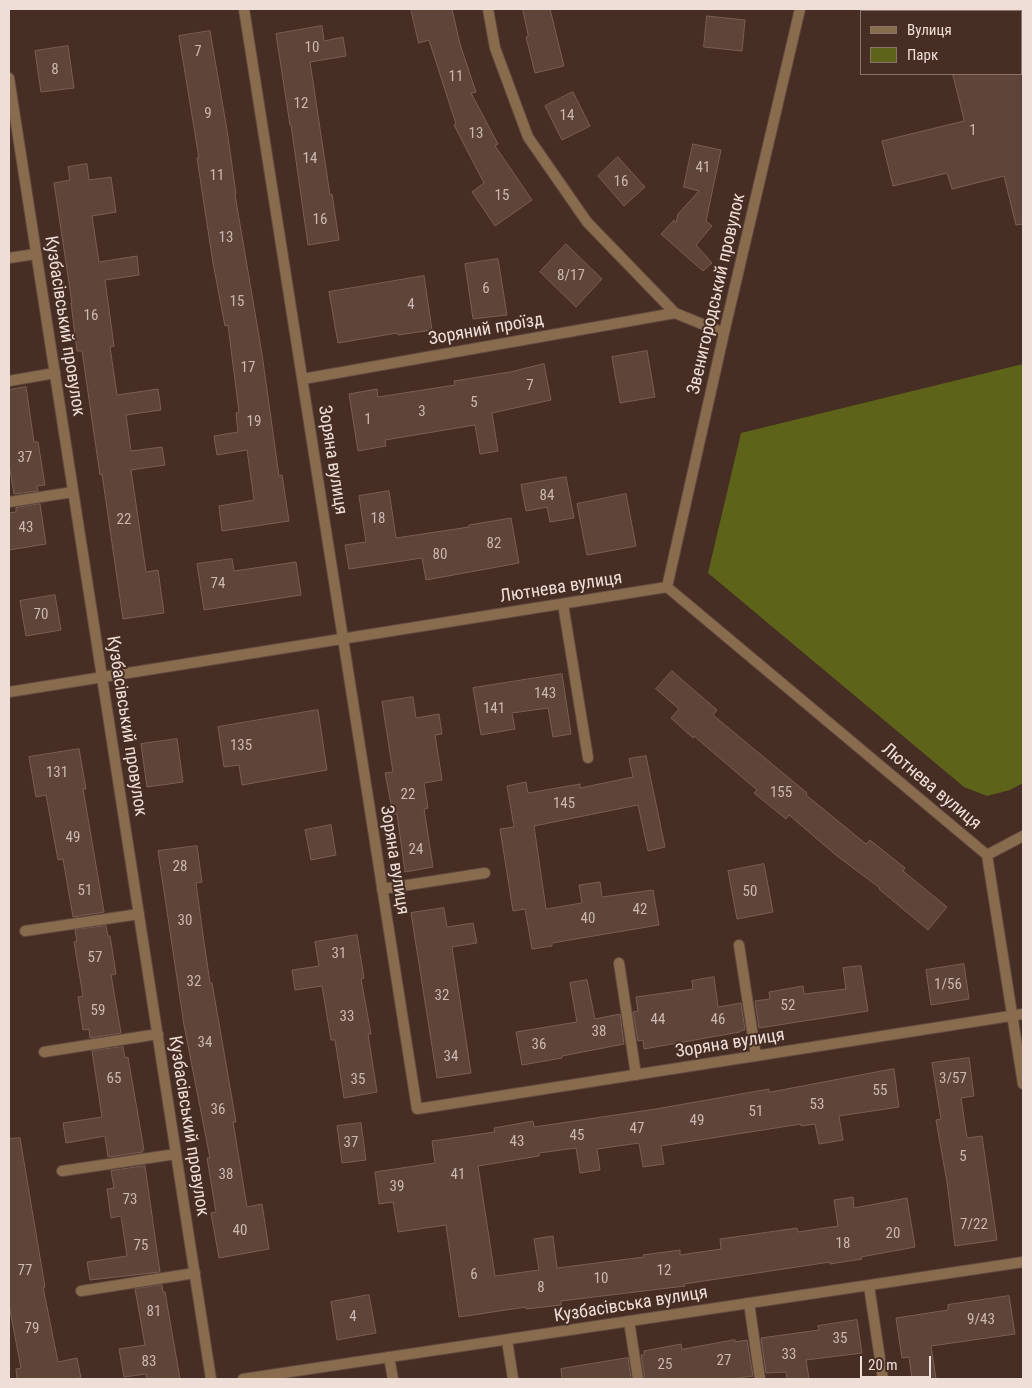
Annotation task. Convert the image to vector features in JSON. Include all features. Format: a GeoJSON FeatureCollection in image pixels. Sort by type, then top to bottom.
{"type":"FeatureCollection","features":[{"type":"Feature","properties":{"kind":"street","name":"Зоряна вулиця"},"geometry":{"type":"LineString","coordinates":[[244,9],[417,1110],[1023,1014]]}},
{"type":"Feature","properties":{"kind":"street"},"geometry":{"type":"LineString","coordinates":[[488,9],[495,48],[528,137],[586,222],[675,313],[724,333]]}},
{"type":"Feature","properties":{"kind":"street","name":"Звенигородський провулок"},"geometry":{"type":"LineString","coordinates":[[666,587],[800,9]]}},
{"type":"Feature","properties":{"kind":"street","name":"Кузбасівський провулок"},"geometry":{"type":"LineString","coordinates":[[9,78],[13,134],[36,254],[55,373],[211,1379]]}},
{"type":"Feature","properties":{"kind":"street"},"geometry":{"type":"LineString","coordinates":[[9,258],[36,254]]}},
{"type":"Feature","properties":{"kind":"street","name":"Зоряний проїзд"},"geometry":{"type":"LineString","coordinates":[[303,379],[675,313]]}},
{"type":"Feature","properties":{"kind":"street"},"geometry":{"type":"LineString","coordinates":[[9,380],[55,373]]}},
{"type":"Feature","properties":{"kind":"street"},"geometry":{"type":"LineString","coordinates":[[9,502],[73,492]]}},
{"type":"Feature","properties":{"kind":"street","name":"Лютнева вулиця"},"geometry":{"type":"LineString","coordinates":[[9,692],[666,587],[987,855],[1023,836]]}},
{"type":"Feature","properties":{"kind":"street"},"geometry":{"type":"LineString","coordinates":[[563,604],[588,758]]}},
{"type":"Feature","properties":{"kind":"street"},"geometry":{"type":"LineString","coordinates":[[987,855],[1023,1084]]}},
{"type":"Feature","properties":{"kind":"street"},"geometry":{"type":"LineString","coordinates":[[382,889],[485,873]]}},
{"type":"Feature","properties":{"kind":"street"},"geometry":{"type":"LineString","coordinates":[[25,931],[139,914]]}},
{"type":"Feature","properties":{"kind":"street"},"geometry":{"type":"LineString","coordinates":[[739,944],[756,1056]]}},
{"type":"Feature","properties":{"kind":"street"},"geometry":{"type":"LineString","coordinates":[[619,963],[636,1075]]}},
{"type":"Feature","properties":{"kind":"street"},"geometry":{"type":"LineString","coordinates":[[44,1052],[158,1034]]}},
{"type":"Feature","properties":{"kind":"street"},"geometry":{"type":"LineString","coordinates":[[62,1171],[176,1154]]}},
{"type":"Feature","properties":{"kind":"street","name":"Кузбасівська вулиця"},"geometry":{"type":"LineString","coordinates":[[243,1379],[1023,1262]]}},
{"type":"Feature","properties":{"kind":"street"},"geometry":{"type":"LineString","coordinates":[[81,1291],[195,1274]]}},
{"type":"Feature","properties":{"kind":"street"},"geometry":{"type":"LineString","coordinates":[[869,1286],[883,1379]]}},
{"type":"Feature","properties":{"kind":"street"},"geometry":{"type":"LineString","coordinates":[[749,1304],[760,1379]]}},
{"type":"Feature","properties":{"kind":"street"},"geometry":{"type":"LineString","coordinates":[[629,1321],[638,1379]]}},
{"type":"Feature","properties":{"kind":"street"},"geometry":{"type":"LineString","coordinates":[[507,1340],[513,1379]]}},
{"type":"Feature","properties":{"kind":"street"},"geometry":{"type":"LineString","coordinates":[[389,1357],[393,1379]]}},
{"type":"Feature","properties":{"kind":"green space"},"geometry":{"type":"Polygon","coordinates":[[[1023,364],[1023,783],[1010,790],[987,796],[964,787],[708,573],[741,433],[1023,364]]]}},
{"type":"Feature","properties":{"kind":"building"},"geometry":{"type":"Polygon","coordinates":[[[411,9],[452,9],[460,44],[476,92],[471,93],[498,144],[495,146],[532,200],[495,226],[472,192],[484,183],[454,125],[456,124],[429,40],[419,43],[411,9]]]}},
{"type":"Feature","properties":{"kind":"building"},"geometry":{"type":"Polygon","coordinates":[[[523,9],[550,9],[564,66],[535,73],[526,37],[528,36],[523,9]]]}},
{"type":"Feature","properties":{"kind":"building"},"geometry":{"type":"Polygon","coordinates":[[[707,16],[745,20],[742,51],[704,47],[707,16]]]}},
{"type":"Feature","properties":{"kind":"building"},"geometry":{"type":"Polygon","coordinates":[[[322,26],[324,41],[343,37],[346,56],[310,62],[330,195],[332,194],[339,240],[308,245],[276,34],[322,26]]]}},
{"type":"Feature","properties":{"kind":"building"},"geometry":{"type":"Polygon","coordinates":[[[210,31],[262,354],[279,476],[282,475],[289,521],[222,531],[219,506],[254,500],[247,450],[217,455],[214,436],[238,432],[236,413],[239,412],[228,325],[225,326],[213,263],[197,158],[199,158],[179,36],[210,31]]]}},
{"type":"Feature","properties":{"kind":"building"},"geometry":{"type":"Polygon","coordinates":[[[68,46],[74,88],[41,92],[35,51],[68,46]]]}},
{"type":"Feature","properties":{"kind":"building"},"geometry":{"type":"Polygon","coordinates":[[[1023,74],[1023,224],[1016,225],[1004,176],[952,189],[947,173],[893,186],[882,141],[964,121],[953,75],[1023,74]]]}},
{"type":"Feature","properties":{"kind":"building"},"geometry":{"type":"Polygon","coordinates":[[[573,92],[590,126],[562,140],[545,106],[573,92]]]}},
{"type":"Feature","properties":{"kind":"building"},"geometry":{"type":"Polygon","coordinates":[[[693,144],[721,150],[706,221],[712,226],[696,245],[712,263],[703,271],[661,234],[674,220],[676,223],[678,214],[699,191],[684,187],[693,144]]]}},
{"type":"Feature","properties":{"kind":"building"},"geometry":{"type":"Polygon","coordinates":[[[618,157],[645,187],[624,206],[598,176],[618,157]]]}},
{"type":"Feature","properties":{"kind":"building"},"geometry":{"type":"Polygon","coordinates":[[[87,164],[89,180],[111,177],[116,212],[92,216],[99,262],[137,256],[139,275],[105,280],[114,346],[110,347],[117,395],[158,389],[161,410],[126,415],[131,451],[162,447],[165,465],[131,470],[146,572],[158,570],[164,613],[123,619],[82,351],[77,351],[72,303],[54,183],[70,180],[68,167],[87,164]]]}},
{"type":"Feature","properties":{"kind":"building"},"geometry":{"type":"Polygon","coordinates":[[[566,244],[602,279],[576,307],[540,272],[566,244]]]}},
{"type":"Feature","properties":{"kind":"building"},"geometry":{"type":"Polygon","coordinates":[[[498,259],[507,315],[473,319],[465,264],[498,259]]]}},
{"type":"Feature","properties":{"kind":"building"},"geometry":{"type":"Polygon","coordinates":[[[424,276],[432,330],[398,335],[397,333],[338,343],[329,292],[424,276]]]}},
{"type":"Feature","properties":{"kind":"building"},"geometry":{"type":"Polygon","coordinates":[[[647,351],[655,397],[620,403],[612,357],[647,351]]]}},
{"type":"Feature","properties":{"kind":"building"},"geometry":{"type":"Polygon","coordinates":[[[544,364],[551,400],[492,413],[498,451],[480,454],[475,425],[385,440],[386,446],[358,451],[349,394],[377,389],[378,397],[455,385],[454,381],[510,372],[544,364]]]}},
{"type":"Feature","properties":{"kind":"building"},"geometry":{"type":"Polygon","coordinates":[[[26,387],[34,442],[38,442],[45,485],[37,486],[38,491],[14,494],[9,470],[9,390],[26,387]]]}},
{"type":"Feature","properties":{"kind":"building"},"geometry":{"type":"Polygon","coordinates":[[[566,477],[574,518],[550,522],[547,507],[526,511],[521,485],[566,477]]]}},
{"type":"Feature","properties":{"kind":"building"},"geometry":{"type":"Polygon","coordinates":[[[389,491],[396,538],[469,527],[469,525],[511,518],[519,563],[426,580],[422,558],[349,569],[345,545],[366,542],[359,496],[389,491]]]}},
{"type":"Feature","properties":{"kind":"building"},"geometry":{"type":"Polygon","coordinates":[[[626,494],[636,546],[587,555],[577,504],[626,494]]]}},
{"type":"Feature","properties":{"kind":"building"},"geometry":{"type":"Polygon","coordinates":[[[40,504],[46,544],[9,550],[9,513],[16,512],[16,508],[40,504]]]}},
{"type":"Feature","properties":{"kind":"building"},"geometry":{"type":"Polygon","coordinates":[[[232,559],[234,571],[296,562],[301,595],[204,610],[197,564],[232,559]]]}},
{"type":"Feature","properties":{"kind":"building"},"geometry":{"type":"Polygon","coordinates":[[[55,595],[61,630],[26,636],[20,601],[55,595]]]}},
{"type":"Feature","properties":{"kind":"building"},"geometry":{"type":"Polygon","coordinates":[[[672,671],[717,710],[713,715],[807,793],[806,795],[866,844],[870,840],[905,868],[903,871],[947,907],[928,930],[880,888],[837,856],[789,815],[786,819],[754,793],[757,790],[671,718],[679,709],[656,689],[672,671]]]}},
{"type":"Feature","properties":{"kind":"building"},"geometry":{"type":"Polygon","coordinates":[[[562,674],[571,734],[553,737],[548,708],[512,713],[515,729],[481,735],[473,688],[562,674]]]}},
{"type":"Feature","properties":{"kind":"building"},"geometry":{"type":"Polygon","coordinates":[[[413,697],[416,718],[439,714],[442,734],[435,735],[442,780],[424,783],[428,808],[424,809],[433,867],[405,872],[397,814],[393,814],[385,773],[393,772],[382,702],[413,697]]]}},
{"type":"Feature","properties":{"kind":"building"},"geometry":{"type":"Polygon","coordinates":[[[318,710],[327,770],[242,785],[239,765],[224,767],[218,727],[318,710]]]}},
{"type":"Feature","properties":{"kind":"building"},"geometry":{"type":"Polygon","coordinates":[[[177,739],[183,782],[147,787],[141,744],[177,739]]]}},
{"type":"Feature","properties":{"kind":"building"},"geometry":{"type":"Polygon","coordinates":[[[79,749],[86,789],[83,789],[104,912],[73,917],[63,859],[58,860],[46,795],[36,797],[29,757],[79,749]]]}},
{"type":"Feature","properties":{"kind":"building"},"geometry":{"type":"Polygon","coordinates":[[[646,756],[665,847],[648,851],[638,805],[534,826],[546,909],[582,903],[579,885],[600,882],[602,897],[653,890],[659,925],[552,943],[552,946],[532,949],[525,909],[513,911],[500,829],[514,827],[507,786],[526,782],[528,793],[580,784],[580,788],[633,777],[629,759],[646,756]]]}},
{"type":"Feature","properties":{"kind":"building"},"geometry":{"type":"Polygon","coordinates":[[[331,825],[336,855],[311,860],[305,830],[331,825]]]}},
{"type":"Feature","properties":{"kind":"building"},"geometry":{"type":"Polygon","coordinates":[[[197,846],[202,882],[196,883],[203,935],[236,1122],[233,1122],[247,1207],[262,1204],[269,1249],[219,1258],[211,1213],[216,1212],[207,1158],[210,1158],[184,1025],[158,851],[197,846]]]}},
{"type":"Feature","properties":{"kind":"building"},"geometry":{"type":"Polygon","coordinates":[[[764,864],[773,912],[737,919],[728,871],[764,864]]]}},
{"type":"Feature","properties":{"kind":"building"},"geometry":{"type":"Polygon","coordinates":[[[444,908],[447,927],[473,923],[477,943],[452,947],[471,1073],[437,1078],[411,913],[444,908]]]}},
{"type":"Feature","properties":{"kind":"building"},"geometry":{"type":"Polygon","coordinates":[[[106,926],[108,936],[110,936],[116,974],[111,975],[121,1033],[90,1038],[89,1029],[83,1030],[78,997],[83,996],[74,942],[77,941],[75,930],[106,926]]]}},
{"type":"Feature","properties":{"kind":"building"},"geometry":{"type":"Polygon","coordinates":[[[357,935],[364,978],[361,979],[371,1034],[368,1034],[377,1092],[344,1098],[335,1040],[331,1040],[322,986],[295,990],[292,970],[319,966],[315,942],[357,935]]]}},
{"type":"Feature","properties":{"kind":"building"},"geometry":{"type":"Polygon","coordinates":[[[964,964],[969,999],[931,1005],[926,970],[964,964]]]}},
{"type":"Feature","properties":{"kind":"building"},"geometry":{"type":"Polygon","coordinates":[[[861,966],[868,1011],[759,1028],[755,1001],[770,999],[769,992],[803,986],[804,994],[846,989],[843,968],[861,966]]]}},
{"type":"Feature","properties":{"kind":"building"},"geometry":{"type":"Polygon","coordinates":[[[714,977],[718,1007],[741,1003],[745,1030],[644,1049],[643,1040],[638,1041],[633,1012],[638,1011],[636,997],[693,989],[692,981],[714,977]]]}},
{"type":"Feature","properties":{"kind":"building"},"geometry":{"type":"Polygon","coordinates":[[[587,980],[595,1019],[620,1014],[624,1044],[522,1065],[516,1032],[577,1022],[570,983],[587,980]]]}},
{"type":"Feature","properties":{"kind":"building"},"geometry":{"type":"Polygon","coordinates":[[[123,1047],[125,1058],[128,1057],[143,1152],[108,1157],[105,1136],[66,1143],[63,1123],[102,1117],[92,1051],[123,1047]]]}},
{"type":"Feature","properties":{"kind":"building"},"geometry":{"type":"Polygon","coordinates":[[[969,1058],[974,1096],[961,1098],[967,1138],[982,1136],[997,1240],[955,1246],[947,1182],[936,1120],[941,1119],[932,1063],[969,1058]]]}},
{"type":"Feature","properties":{"kind":"building"},"geometry":{"type":"Polygon","coordinates":[[[894,1069],[899,1107],[839,1116],[843,1140],[819,1144],[815,1124],[801,1126],[801,1124],[661,1146],[664,1164],[643,1167],[639,1143],[597,1149],[600,1170],[580,1173],[576,1148],[539,1153],[539,1156],[478,1166],[495,1276],[539,1270],[534,1239],[553,1236],[557,1268],[644,1257],[643,1255],[680,1250],[680,1255],[721,1249],[720,1239],[797,1228],[798,1232],[838,1226],[834,1200],[853,1197],[854,1208],[907,1198],[915,1247],[830,1264],[830,1262],[684,1284],[685,1286],[561,1301],[561,1305],[526,1309],[526,1307],[459,1317],[446,1225],[398,1232],[393,1202],[379,1204],[375,1172],[435,1163],[432,1141],[495,1132],[494,1128],[533,1121],[534,1127],[656,1109],[769,1089],[769,1092],[894,1069]]]}},
{"type":"Feature","properties":{"kind":"building"},"geometry":{"type":"Polygon","coordinates":[[[361,1123],[366,1160],[342,1163],[337,1126],[361,1123]]]}},
{"type":"Feature","properties":{"kind":"building"},"geometry":{"type":"Polygon","coordinates":[[[20,1138],[45,1287],[43,1287],[58,1362],[77,1358],[81,1378],[17,1379],[16,1369],[21,1368],[9,1305],[9,1139],[20,1138]]]}},
{"type":"Feature","properties":{"kind":"building"},"geometry":{"type":"Polygon","coordinates":[[[145,1166],[160,1272],[90,1280],[87,1262],[127,1256],[121,1216],[111,1218],[107,1189],[114,1188],[111,1171],[145,1166]]]}},
{"type":"Feature","properties":{"kind":"building"},"geometry":{"type":"Polygon","coordinates":[[[162,1285],[163,1292],[165,1292],[180,1379],[147,1379],[146,1374],[124,1377],[119,1349],[145,1345],[135,1289],[162,1285]]]}},
{"type":"Feature","properties":{"kind":"building"},"geometry":{"type":"Polygon","coordinates":[[[369,1295],[376,1333],[337,1340],[331,1302],[369,1295]]]}},
{"type":"Feature","properties":{"kind":"building"},"geometry":{"type":"Polygon","coordinates":[[[1009,1296],[1015,1334],[931,1346],[936,1379],[912,1379],[909,1357],[902,1358],[896,1318],[948,1310],[948,1305],[1009,1296]]]}},
{"type":"Feature","properties":{"kind":"building"},"geometry":{"type":"Polygon","coordinates":[[[857,1320],[862,1353],[806,1360],[809,1379],[787,1379],[786,1372],[766,1373],[761,1338],[819,1330],[818,1326],[857,1320]]]}},
{"type":"Feature","properties":{"kind":"building"},"geometry":{"type":"Polygon","coordinates":[[[735,1340],[735,1342],[747,1340],[753,1376],[731,1379],[645,1379],[641,1355],[644,1355],[644,1351],[681,1344],[682,1349],[735,1340]]]}},
{"type":"Feature","properties":{"kind":"building"},"geometry":{"type":"Polygon","coordinates":[[[628,1358],[631,1379],[562,1379],[561,1369],[628,1358]]]}}]}
